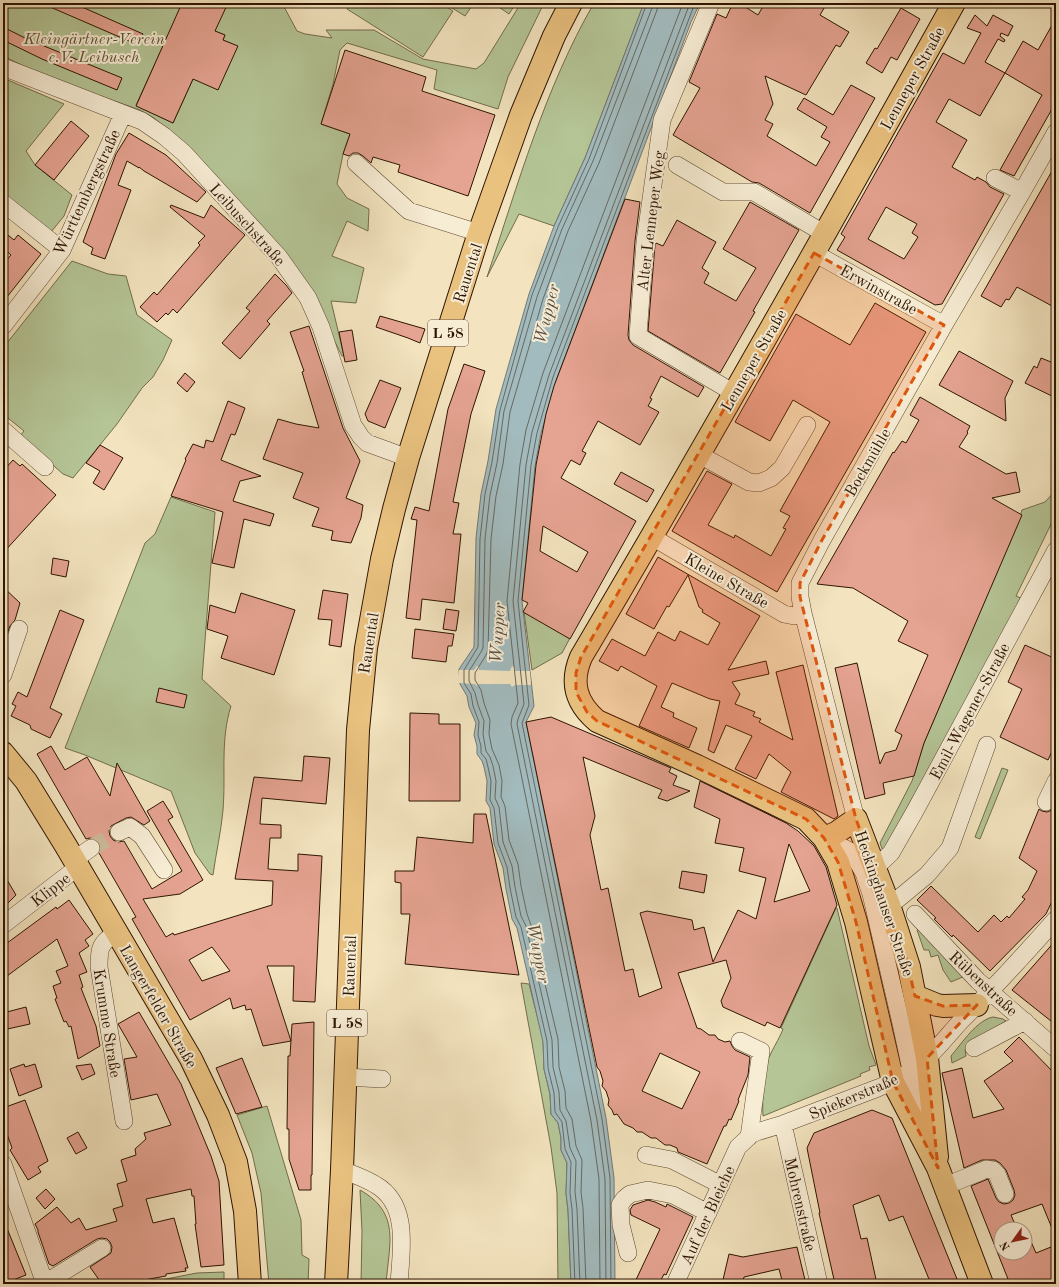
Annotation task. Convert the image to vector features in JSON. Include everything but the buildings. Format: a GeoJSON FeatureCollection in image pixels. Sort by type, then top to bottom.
{"type":"FeatureCollection","features":[{"type":"Feature","properties":{"kind":"main road","name":"Rauental"},"geometry":{"type":"LineString","coordinates":[[342,1170],[351,876],[360,702],[366,648],[382,559],[408,458],[480,233],[523,108],[551,42],[571,3]]}},
{"type":"Feature","properties":{"kind":"main road","name":"Lenneper Straße"},"geometry":{"type":"LineString","coordinates":[[592,717],[583,706],[576,692],[576,673],[578,664],[825,234],[954,3]]}},
{"type":"Feature","properties":{"kind":"main road","name":"Heckinghauser Straße"},"geometry":{"type":"LineString","coordinates":[[592,717],[597,721],[698,766],[806,819],[824,838],[838,862],[856,922],[893,1082],[942,1177],[982,1284]]}},
{"type":"Feature","properties":{"kind":"main road","name":"Langerfelder Straße"},"geometry":{"type":"LineString","coordinates":[[3,753],[26,781],[76,863],[191,1059],[218,1115],[236,1162],[245,1211],[250,1284]]}},
{"type":"Feature","properties":{"kind":"main road","name":"Heckinghauser Straße"},"geometry":{"type":"LineString","coordinates":[[824,838],[836,833],[856,818],[889,905],[906,958],[915,996],[919,1064],[942,1177]]}},
{"type":"Feature","properties":{"kind":"main road"},"geometry":{"type":"LineString","coordinates":[[915,996],[943,1006],[983,999]]}},
{"type":"Feature","properties":{"kind":"main road","name":"L 58"},"geometry":{"type":"LineString","coordinates":[[336,1284],[342,1170]]}},
{"type":"Feature","properties":{"kind":"street","name":"Alter Lenneper Weg"},"geometry":{"type":"LineString","coordinates":[[711,3],[662,120],[645,242],[638,336],[734,393]]}},
{"type":"Feature","properties":{"kind":"street","name":"Leibuschstraße"},"geometry":{"type":"LineString","coordinates":[[3,67],[142,121],[164,136],[184,153],[279,257],[308,298],[321,327],[353,425],[361,437],[367,443],[408,458]]}},
{"type":"Feature","properties":{"kind":"street","name":"Württembergstraße"},"geometry":{"type":"LineString","coordinates":[[3,326],[62,250],[123,114]]}},
{"type":"Feature","properties":{"kind":"street","name":"Bockmühle"},"geometry":{"type":"LineString","coordinates":[[856,818],[840,762],[803,613],[800,597],[800,583],[822,540],[944,325],[1056,132]]}},
{"type":"Feature","properties":{"kind":"street"},"geometry":{"type":"LineString","coordinates":[[356,162],[408,211],[480,233]]}},
{"type":"Feature","properties":{"kind":"street"},"geometry":{"type":"LineString","coordinates":[[677,165],[723,192],[754,192],[825,234]]}},
{"type":"Feature","properties":{"kind":"street"},"geometry":{"type":"LineString","coordinates":[[995,178],[1022,192]]}},
{"type":"Feature","properties":{"kind":"street"},"geometry":{"type":"LineString","coordinates":[[3,203],[62,250]]}},
{"type":"Feature","properties":{"kind":"street","name":"Erwinstraße"},"geometry":{"type":"LineString","coordinates":[[814,253],[944,325]]}},
{"type":"Feature","properties":{"kind":"street"},"geometry":{"type":"LineString","coordinates":[[698,454],[749,482],[759,483],[771,478],[782,468],[807,425]]}},
{"type":"Feature","properties":{"kind":"street"},"geometry":{"type":"LineString","coordinates":[[3,430],[45,467]]}},
{"type":"Feature","properties":{"kind":"street","name":"Kleine Straße"},"geometry":{"type":"LineString","coordinates":[[652,537],[784,614],[794,616],[803,613]]}},
{"type":"Feature","properties":{"kind":"street","name":"Emil-Wagener-Straße"},"geometry":{"type":"LineString","coordinates":[[875,868],[891,853],[1052,568],[1056,550]]}},
{"type":"Feature","properties":{"kind":"street"},"geometry":{"type":"LineString","coordinates":[[3,675],[19,630]]}},
{"type":"Feature","properties":{"kind":"street"},"geometry":{"type":"LineString","coordinates":[[889,905],[928,875],[950,848],[987,745]]}},
{"type":"Feature","properties":{"kind":"street"},"geometry":{"type":"LineString","coordinates":[[1046,802],[1056,781]]}},
{"type":"Feature","properties":{"kind":"street"},"geometry":{"type":"LineString","coordinates":[[119,832],[130,827],[142,836],[164,870]]}},
{"type":"Feature","properties":{"kind":"street"},"geometry":{"type":"LineString","coordinates":[[824,838],[850,851],[864,873],[871,894],[901,1022],[919,1064]]}},
{"type":"Feature","properties":{"kind":"street","name":"Klippe"},"geometry":{"type":"LineString","coordinates":[[4,923],[92,848]]}},
{"type":"Feature","properties":{"kind":"street","name":"Rübenstraße"},"geometry":{"type":"LineString","coordinates":[[915,914],[983,999],[1025,1021],[1056,1049]]}},
{"type":"Feature","properties":{"kind":"street","name":"Spiekerstraße"},"geometry":{"type":"LineString","coordinates":[[744,1142],[757,1132],[783,1124],[893,1082],[919,1064],[983,999],[1056,919]]}},
{"type":"Feature","properties":{"kind":"street","name":"Krumme Straße"},"geometry":{"type":"LineString","coordinates":[[116,932],[103,942],[99,955],[98,967],[124,1121]]}},
{"type":"Feature","properties":{"kind":"street"},"geometry":{"type":"LineString","coordinates":[[974,1048],[1025,1021]]}},
{"type":"Feature","properties":{"kind":"street","name":"Auf der Bleiche"},"geometry":{"type":"LineString","coordinates":[[675,1284],[721,1185],[744,1142],[761,1051],[740,1042]]}},
{"type":"Feature","properties":{"kind":"street"},"geometry":{"type":"LineString","coordinates":[[345,1077],[382,1079]]}},
{"type":"Feature","properties":{"kind":"street","name":"Mohrenstraße"},"geometry":{"type":"LineString","coordinates":[[783,1124],[819,1284]]}},
{"type":"Feature","properties":{"kind":"street"},"geometry":{"type":"LineString","coordinates":[[646,1155],[672,1160],[721,1185]]}},
{"type":"Feature","properties":{"kind":"street"},"geometry":{"type":"LineString","coordinates":[[3,1164],[45,1283],[102,1248]]}},
{"type":"Feature","properties":{"kind":"street"},"geometry":{"type":"LineString","coordinates":[[942,1177],[982,1171],[986,1169],[993,1170],[997,1174],[1005,1194]]}},
{"type":"Feature","properties":{"kind":"street"},"geometry":{"type":"LineString","coordinates":[[342,1170],[377,1185],[389,1196],[396,1207],[400,1219],[401,1235],[399,1284]]}},
{"type":"Feature","properties":{"kind":"street"},"geometry":{"type":"LineString","coordinates":[[628,1253],[621,1225],[620,1205],[630,1194],[648,1190],[673,1195],[708,1213]]}},
{"type":"Feature","properties":{"kind":"highlighted area"},"geometry":{"type":"Polygon","coordinates":[[[814,253],[944,325],[822,540],[800,583],[800,597],[856,819],[906,958],[915,996],[943,1006],[977,1005],[927,1058],[938,1168],[893,1082],[856,922],[838,862],[824,838],[806,819],[597,721],[587,712],[576,692],[576,673],[581,657],[814,253]]]}},
{"type":"Feature","properties":{"kind":"green space","name":"Kleingärtner-Verein e.V. Leibusch"},"geometry":{"type":"Polygon","coordinates":[[[3,3],[174,3],[181,7],[136,105],[173,123],[193,79],[237,46],[223,40],[225,35],[215,31],[221,3],[282,3],[297,31],[305,34],[332,38],[326,30],[374,30],[423,59],[476,69],[484,63],[521,3],[544,3],[508,77],[498,109],[434,89],[437,70],[347,43],[340,50],[333,84],[321,124],[350,134],[343,154],[337,184],[347,198],[369,209],[368,231],[347,221],[332,256],[364,268],[356,303],[331,301],[344,356],[342,356],[333,338],[169,131],[154,118],[140,110],[44,76],[3,56],[3,3]]]}},
{"type":"Feature","properties":{"kind":"green space"},"geometry":{"type":"Polygon","coordinates":[[[351,3],[441,3],[453,11],[423,57],[347,9],[351,3]]]}},
{"type":"Feature","properties":{"kind":"green space"},"geometry":{"type":"Polygon","coordinates":[[[444,3],[474,3],[465,16],[444,3]]]}},
{"type":"Feature","properties":{"kind":"green space"},"geometry":{"type":"Polygon","coordinates":[[[493,3],[516,3],[509,14],[493,3]]]}},
{"type":"Feature","properties":{"kind":"green space"},"geometry":{"type":"Polygon","coordinates":[[[594,3],[644,3],[585,158],[554,226],[519,214],[487,277],[534,137],[547,103],[561,69],[594,3]]]}},
{"type":"Feature","properties":{"kind":"green space"},"geometry":{"type":"Polygon","coordinates":[[[3,78],[64,104],[26,151],[35,165],[72,195],[64,216],[51,232],[3,193],[3,78]]]}},
{"type":"Feature","properties":{"kind":"green space"},"geometry":{"type":"Polygon","coordinates":[[[72,261],[108,274],[126,276],[137,315],[172,340],[153,377],[142,388],[117,424],[73,478],[63,474],[20,436],[24,431],[3,414],[3,348],[72,261]]]}},
{"type":"Feature","properties":{"kind":"green space"},"geometry":{"type":"Polygon","coordinates":[[[1056,490],[1056,514],[1016,596],[1023,599],[883,851],[880,843],[912,781],[924,743],[1018,523],[1022,510],[1045,502],[1056,490]]]}},
{"type":"Feature","properties":{"kind":"green space"},"geometry":{"type":"Polygon","coordinates":[[[171,497],[215,512],[202,679],[231,706],[224,745],[223,810],[213,875],[210,874],[195,853],[171,791],[65,748],[145,543],[155,534],[171,497]]]}},
{"type":"Feature","properties":{"kind":"green space"},"geometry":{"type":"Polygon","coordinates":[[[524,612],[570,638],[562,653],[532,670],[524,612]]]}},
{"type":"Feature","properties":{"kind":"green space"},"geometry":{"type":"Polygon","coordinates":[[[1002,768],[1008,770],[980,839],[975,837],[1002,768]]]}},
{"type":"Feature","properties":{"kind":"green space"},"geometry":{"type":"Polygon","coordinates":[[[836,908],[869,1046],[876,1065],[869,1067],[870,1070],[860,1074],[861,1076],[763,1116],[764,1083],[769,1057],[782,1032],[783,1029],[781,1028],[836,908]]]}},
{"type":"Feature","properties":{"kind":"green space"},"geometry":{"type":"Polygon","coordinates":[[[919,928],[965,976],[951,982],[943,970],[938,955],[931,957],[929,950],[924,950],[917,930],[919,928]]]}},
{"type":"Feature","properties":{"kind":"green space"},"geometry":{"type":"Polygon","coordinates":[[[521,983],[529,984],[543,1039],[544,1069],[550,1094],[551,1114],[558,1123],[561,1138],[561,1150],[567,1163],[566,1193],[571,1284],[558,1284],[557,1193],[551,1147],[521,983]]]}},
{"type":"Feature","properties":{"kind":"green space"},"geometry":{"type":"Polygon","coordinates":[[[993,1017],[1006,1021],[967,1045],[965,1050],[966,1056],[952,1063],[951,1056],[970,1033],[981,1023],[993,1017]]]}},
{"type":"Feature","properties":{"kind":"green space"},"geometry":{"type":"Polygon","coordinates":[[[267,1106],[301,1220],[302,1255],[309,1259],[308,1284],[269,1284],[261,1193],[252,1153],[237,1115],[267,1106]]]}},
{"type":"Feature","properties":{"kind":"green space"},"geometry":{"type":"Polygon","coordinates":[[[360,1190],[373,1199],[382,1209],[387,1219],[390,1231],[390,1243],[386,1284],[361,1284],[362,1231],[360,1190]]]}},
{"type":"Feature","properties":{"kind":"green space"},"geometry":{"type":"Polygon","coordinates":[[[224,1272],[224,1284],[140,1284],[197,1273],[224,1272]]]}},
{"type":"Feature","properties":{"kind":"water","name":"Wupper"},"geometry":{"type":"Polygon","coordinates":[[[644,3],[700,3],[691,22],[557,378],[541,433],[535,466],[522,601],[534,706],[526,722],[606,1118],[614,1178],[615,1284],[571,1284],[566,1193],[567,1163],[561,1150],[561,1138],[558,1123],[551,1114],[550,1094],[544,1069],[543,1042],[517,928],[512,919],[503,868],[494,844],[490,808],[486,801],[487,781],[482,761],[477,754],[477,746],[474,735],[476,723],[469,707],[467,696],[460,684],[459,669],[474,647],[476,538],[481,494],[496,409],[529,294],[554,226],[585,158],[644,3]]]}},
{"type":"Feature","properties":{"kind":"pier"},"geometry":{"type":"Polygon","coordinates":[[[477,666],[479,667],[479,670],[510,671],[512,666],[515,668],[515,671],[530,671],[531,685],[515,685],[512,687],[510,684],[479,684],[477,686],[475,684],[459,683],[459,670],[474,670],[477,666]]]}},
{"type":"Feature","properties":{"kind":"tunnel"},"geometry":{"type":"LineString","coordinates":[[91,848],[119,832]]}}]}
